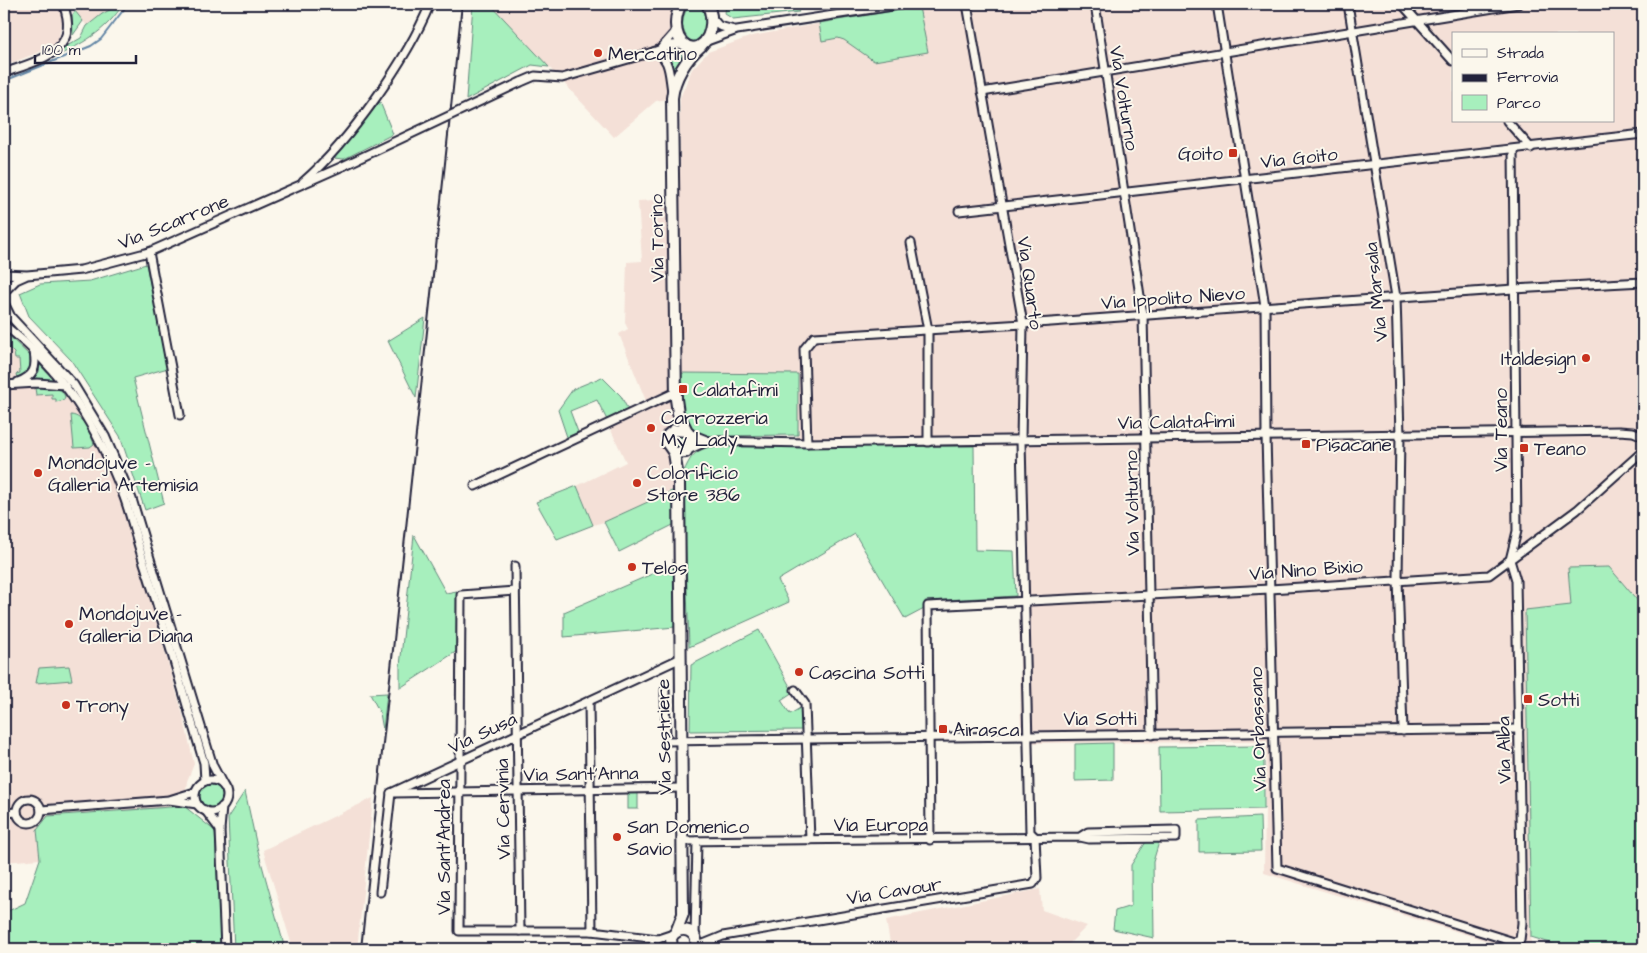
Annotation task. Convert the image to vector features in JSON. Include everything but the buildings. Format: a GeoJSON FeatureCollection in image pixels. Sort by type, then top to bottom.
{"type":"FeatureCollection","features":[{"type":"Feature","properties":{"kind":"main road"},"geometry":{"type":"LineString","coordinates":[[680,6],[677,36],[684,45],[694,48],[703,44]]}},
{"type":"Feature","properties":{"kind":"main road"},"geometry":{"type":"LineString","coordinates":[[684,65],[703,44],[709,34],[711,9]]}},
{"type":"Feature","properties":{"kind":"main road"},"geometry":{"type":"LineString","coordinates":[[684,45],[684,65]]}},
{"type":"Feature","properties":{"kind":"main road","name":"Via Torino"},"geometry":{"type":"LineString","coordinates":[[678,619],[678,475],[674,453],[667,443],[676,425],[678,413],[676,392],[673,93],[684,65]]}},
{"type":"Feature","properties":{"kind":"main road","name":"Via Torino"},"geometry":{"type":"LineString","coordinates":[[678,413],[692,441],[678,475]]}},
{"type":"Feature","properties":{"kind":"main road"},"geometry":{"type":"LineString","coordinates":[[671,432],[678,429],[688,432]]}},
{"type":"Feature","properties":{"kind":"main road"},"geometry":{"type":"LineString","coordinates":[[674,453],[688,451]]}},
{"type":"Feature","properties":{"kind":"main road","name":"Via Sestriere"},"geometry":{"type":"LineString","coordinates":[[678,619],[683,914]]}},
{"type":"Feature","properties":{"kind":"main road"},"geometry":{"type":"LineString","coordinates":[[683,914],[695,940]]}},
{"type":"Feature","properties":{"kind":"main road"},"geometry":{"type":"LineString","coordinates":[[672,949],[670,942],[683,914]]}},
{"type":"Feature","properties":{"kind":"main road"},"geometry":{"type":"LineString","coordinates":[[674,933],[682,929],[695,940]]}},
{"type":"Feature","properties":{"kind":"street"},"geometry":{"type":"LineString","coordinates":[[4,73],[56,52],[67,32],[66,12],[63,4]]}},
{"type":"Feature","properties":{"kind":"street","name":"Via Scarrone"},"geometry":{"type":"LineString","coordinates":[[297,187],[329,156],[387,81],[422,24],[430,4]]}},
{"type":"Feature","properties":{"kind":"street"},"geometry":{"type":"LineString","coordinates":[[703,44],[713,38],[737,30],[904,4]]}},
{"type":"Feature","properties":{"kind":"street","name":"Via Quarto"},"geometry":{"type":"LineString","coordinates":[[967,4],[1023,324],[1021,441],[1026,600],[1026,735],[1030,832],[1035,837]]}},
{"type":"Feature","properties":{"kind":"street","name":"Via Volturno"},"geometry":{"type":"LineString","coordinates":[[1094,4],[1143,315],[1152,735]]}},
{"type":"Feature","properties":{"kind":"street","name":"Via Orbassano"},"geometry":{"type":"LineString","coordinates":[[1217,4],[1265,306],[1266,436],[1277,868]]}},
{"type":"Feature","properties":{"kind":"street","name":"Via Marsala"},"geometry":{"type":"LineString","coordinates":[[1348,4],[1396,297],[1400,435],[1398,579],[1403,731]]}},
{"type":"Feature","properties":{"kind":"street"},"geometry":{"type":"LineString","coordinates":[[1402,4],[1452,60]]}},
{"type":"Feature","properties":{"kind":"street"},"geometry":{"type":"LineString","coordinates":[[982,92],[1225,54],[1518,4]]}},
{"type":"Feature","properties":{"kind":"street"},"geometry":{"type":"LineString","coordinates":[[711,9],[719,26],[737,30]]}},
{"type":"Feature","properties":{"kind":"street"},"geometry":{"type":"LineString","coordinates":[[662,47],[677,30]]}},
{"type":"Feature","properties":{"kind":"street"},"geometry":{"type":"LineString","coordinates":[[662,47],[684,45]]}},
{"type":"Feature","properties":{"kind":"street","name":"Via Scarrone"},"geometry":{"type":"LineString","coordinates":[[4,274],[28,275],[81,270],[149,252],[341,167],[535,76],[562,78],[652,52],[662,47]]}},
{"type":"Feature","properties":{"kind":"street"},"geometry":{"type":"LineString","coordinates":[[652,52],[661,56],[668,65],[673,93]]}},
{"type":"Feature","properties":{"kind":"street"},"geometry":{"type":"LineString","coordinates":[[1508,122],[1532,148]]}},
{"type":"Feature","properties":{"kind":"street","name":"Via Goito"},"geometry":{"type":"LineString","coordinates":[[959,211],[1643,134]]}},
{"type":"Feature","properties":{"kind":"street","name":"Via Teano"},"geometry":{"type":"LineString","coordinates":[[1510,560],[1516,531],[1513,150]]}},
{"type":"Feature","properties":{"kind":"street"},"geometry":{"type":"LineString","coordinates":[[329,156],[341,167]]}},
{"type":"Feature","properties":{"kind":"street"},"geometry":{"type":"LineString","coordinates":[[911,243],[928,330],[928,442]]}},
{"type":"Feature","properties":{"kind":"street"},"geometry":{"type":"LineString","coordinates":[[149,252],[180,415]]}},
{"type":"Feature","properties":{"kind":"street","name":"Via Scarrone"},"geometry":{"type":"LineString","coordinates":[[4,292],[16,280],[28,275]]}},
{"type":"Feature","properties":{"kind":"street","name":"Via Ippolito Nievo"},"geometry":{"type":"LineString","coordinates":[[807,442],[804,348],[814,337],[1023,324],[1514,288],[1643,282]]}},
{"type":"Feature","properties":{"kind":"street"},"geometry":{"type":"LineString","coordinates":[[4,303],[11,317],[74,385],[105,436],[132,498],[213,766],[223,785],[227,799],[222,808],[220,830],[225,949]]}},
{"type":"Feature","properties":{"kind":"street"},"geometry":{"type":"LineString","coordinates":[[4,324],[65,385],[82,408],[97,435],[124,498],[204,762],[204,780],[195,792],[169,800]]}},
{"type":"Feature","properties":{"kind":"street"},"geometry":{"type":"LineString","coordinates":[[12,384],[32,375],[36,364],[34,352]]}},
{"type":"Feature","properties":{"kind":"street"},"geometry":{"type":"LineString","coordinates":[[4,385],[37,383],[65,385]]}},
{"type":"Feature","properties":{"kind":"street"},"geometry":{"type":"LineString","coordinates":[[475,486],[676,392]]}},
{"type":"Feature","properties":{"kind":"street","name":"Via Calatafimi"},"geometry":{"type":"LineString","coordinates":[[688,432],[709,441],[807,442],[1021,441],[1619,431],[1633,432],[1643,436]]}},
{"type":"Feature","properties":{"kind":"street","name":"Via Calatafimi"},"geometry":{"type":"LineString","coordinates":[[688,451],[709,441]]}},
{"type":"Feature","properties":{"kind":"street","name":"Via Nino Bixio"},"geometry":{"type":"LineString","coordinates":[[929,738],[928,606],[1270,589],[1398,579],[1488,575],[1577,510],[1643,451]]}},
{"type":"Feature","properties":{"kind":"street","name":"Via Alba"},"geometry":{"type":"LineString","coordinates":[[1277,868],[1514,942],[1520,940],[1522,923],[1516,580],[1510,560]]}},
{"type":"Feature","properties":{"kind":"street","name":"Via Cervinia"},"geometry":{"type":"LineString","coordinates":[[515,566],[520,931]]}},
{"type":"Feature","properties":{"kind":"street","name":"Via Sant'Andrea"},"geometry":{"type":"LineString","coordinates":[[515,590],[460,595],[459,931],[592,931],[658,939]]}},
{"type":"Feature","properties":{"kind":"street","name":"Via Susa"},"geometry":{"type":"LineString","coordinates":[[391,792],[679,660]]}},
{"type":"Feature","properties":{"kind":"street"},"geometry":{"type":"LineString","coordinates":[[666,690],[666,741],[680,741]]}},
{"type":"Feature","properties":{"kind":"street"},"geometry":{"type":"LineString","coordinates":[[795,690],[805,704],[810,840]]}},
{"type":"Feature","properties":{"kind":"street"},"geometry":{"type":"LineString","coordinates":[[589,701],[592,931]]}},
{"type":"Feature","properties":{"kind":"street","name":"Via Sotti"},"geometry":{"type":"LineString","coordinates":[[680,741],[1519,729]]}},
{"type":"Feature","properties":{"kind":"street"},"geometry":{"type":"LineString","coordinates":[[929,738],[930,840]]}},
{"type":"Feature","properties":{"kind":"street"},"geometry":{"type":"LineString","coordinates":[[204,780],[215,780],[223,785]]}},
{"type":"Feature","properties":{"kind":"street","name":"Via Sant'Anna"},"geometry":{"type":"LineString","coordinates":[[391,792],[682,788]]}},
{"type":"Feature","properties":{"kind":"street"},"geometry":{"type":"LineString","coordinates":[[195,792],[197,804]]}},
{"type":"Feature","properties":{"kind":"street"},"geometry":{"type":"LineString","coordinates":[[380,892],[391,792]]}},
{"type":"Feature","properties":{"kind":"street"},"geometry":{"type":"LineString","coordinates":[[17,812],[20,804],[26,800],[34,801],[41,810]]}},
{"type":"Feature","properties":{"kind":"street"},"geometry":{"type":"LineString","coordinates":[[41,810],[169,800],[197,804],[205,810],[220,830]]}},
{"type":"Feature","properties":{"kind":"street"},"geometry":{"type":"LineString","coordinates":[[205,810],[213,812],[222,808]]}},
{"type":"Feature","properties":{"kind":"street"},"geometry":{"type":"LineString","coordinates":[[17,812],[23,821],[30,823],[39,817],[41,810]]}},
{"type":"Feature","properties":{"kind":"street"},"geometry":{"type":"LineString","coordinates":[[4,813],[17,812]]}},
{"type":"Feature","properties":{"kind":"street","name":"Via Europa"},"geometry":{"type":"LineString","coordinates":[[682,841],[930,840],[1035,837],[1080,837],[1089,839],[1176,838],[1176,830],[1088,832],[1080,837]]}},
{"type":"Feature","properties":{"kind":"street","name":"Via Cavour"},"geometry":{"type":"LineString","coordinates":[[695,940],[713,939],[866,911],[1033,884],[1037,878],[1035,837]]}},
{"type":"Feature","properties":{"kind":"street"},"geometry":{"type":"LineString","coordinates":[[695,940],[697,841]]}},
{"type":"Feature","properties":{"kind":"street"},"geometry":{"type":"LineString","coordinates":[[658,939],[674,933]]}},
{"type":"Feature","properties":{"kind":"street"},"geometry":{"type":"LineString","coordinates":[[658,939],[672,949]]}},
{"type":"Feature","properties":{"kind":"shaded area"},"geometry":{"type":"Polygon","coordinates":[[[4,4],[57,4],[63,17],[58,41],[52,47],[4,66],[4,4]]]}},
{"type":"Feature","properties":{"kind":"shaded area"},"geometry":{"type":"Polygon","coordinates":[[[69,4],[121,4],[102,14],[87,26],[69,4]]]}},
{"type":"Feature","properties":{"kind":"shaded area"},"geometry":{"type":"Polygon","coordinates":[[[490,4],[676,4],[668,36],[662,45],[648,51],[649,58],[657,56],[664,64],[667,99],[656,101],[614,137],[490,4]]]}},
{"type":"Feature","properties":{"kind":"shaded area"},"geometry":{"type":"Polygon","coordinates":[[[838,4],[1643,4],[1643,607],[1609,567],[1568,568],[1571,605],[1525,610],[1531,949],[1514,949],[1264,873],[1266,742],[1021,743],[1017,446],[797,448],[798,374],[680,373],[680,98],[692,69],[708,52],[752,36],[839,20],[838,4]]]}},
{"type":"Feature","properties":{"kind":"shaded area"},"geometry":{"type":"Polygon","coordinates":[[[670,199],[672,388],[646,401],[619,334],[628,329],[625,323],[627,262],[642,261],[638,201],[670,199]]]}},
{"type":"Feature","properties":{"kind":"shaded area"},"geometry":{"type":"Polygon","coordinates":[[[4,330],[41,364],[64,390],[90,431],[118,487],[183,715],[194,764],[187,781],[184,806],[48,816],[37,830],[40,859],[4,862],[4,330]]]}},
{"type":"Feature","properties":{"kind":"shaded area"},"geometry":{"type":"Polygon","coordinates":[[[672,395],[673,425],[665,435],[664,446],[672,460],[674,490],[604,522],[593,525],[577,486],[626,462],[609,426],[672,395]]]}},
{"type":"Feature","properties":{"kind":"shaded area"},"geometry":{"type":"Polygon","coordinates":[[[373,798],[357,949],[293,949],[263,850],[373,798]]]}},
{"type":"Feature","properties":{"kind":"shaded area"},"geometry":{"type":"Polygon","coordinates":[[[1040,889],[1042,910],[1087,926],[1064,949],[891,949],[886,920],[1040,889]]]}},
{"type":"Feature","properties":{"kind":"green space"},"geometry":{"type":"Polygon","coordinates":[[[123,4],[117,14],[101,30],[53,58],[65,47],[81,38],[87,26],[102,14],[123,4]]]}},
{"type":"Feature","properties":{"kind":"green space"},"geometry":{"type":"Polygon","coordinates":[[[473,4],[490,4],[549,67],[532,65],[466,100],[473,4]]]}},
{"type":"Feature","properties":{"kind":"green space"},"geometry":{"type":"Polygon","coordinates":[[[726,4],[793,4],[799,12],[733,19],[725,14],[726,4]]]}},
{"type":"Feature","properties":{"kind":"green space"},"geometry":{"type":"Polygon","coordinates":[[[693,5],[698,5],[706,10],[707,33],[694,42],[689,39],[683,30],[685,13],[693,5]]]}},
{"type":"Feature","properties":{"kind":"green space"},"geometry":{"type":"Polygon","coordinates":[[[919,7],[928,52],[874,61],[844,40],[838,38],[822,41],[819,23],[919,7]]]}},
{"type":"Feature","properties":{"kind":"green space"},"geometry":{"type":"Polygon","coordinates":[[[75,11],[83,21],[73,35],[72,16],[75,11]]]}},
{"type":"Feature","properties":{"kind":"green space"},"geometry":{"type":"Polygon","coordinates":[[[678,47],[682,50],[681,64],[673,76],[672,63],[664,53],[678,47]]]}},
{"type":"Feature","properties":{"kind":"green space"},"geometry":{"type":"Polygon","coordinates":[[[380,102],[393,134],[344,159],[333,158],[380,102]]]}},
{"type":"Feature","properties":{"kind":"green space"},"geometry":{"type":"Polygon","coordinates":[[[146,264],[168,368],[133,378],[164,503],[145,510],[120,436],[71,360],[29,316],[20,293],[40,284],[90,281],[146,264]]]}},
{"type":"Feature","properties":{"kind":"green space"},"geometry":{"type":"Polygon","coordinates":[[[425,318],[416,398],[388,341],[425,318]]]}},
{"type":"Feature","properties":{"kind":"green space"},"geometry":{"type":"Polygon","coordinates":[[[4,331],[30,356],[30,369],[23,376],[17,378],[16,374],[20,373],[19,359],[15,359],[14,353],[4,343],[4,331]]]}},
{"type":"Feature","properties":{"kind":"green space"},"geometry":{"type":"Polygon","coordinates":[[[40,365],[53,379],[36,381],[33,379],[39,372],[40,365]]]}},
{"type":"Feature","properties":{"kind":"green space"},"geometry":{"type":"Polygon","coordinates":[[[680,373],[798,374],[798,435],[705,436],[696,431],[686,418],[683,410],[680,373]]]}},
{"type":"Feature","properties":{"kind":"green space"},"geometry":{"type":"Polygon","coordinates":[[[602,377],[621,396],[628,410],[607,420],[597,400],[570,411],[578,432],[567,437],[558,410],[573,389],[602,377]]]}},
{"type":"Feature","properties":{"kind":"green space"},"geometry":{"type":"Polygon","coordinates":[[[47,387],[61,390],[65,396],[64,400],[56,402],[56,399],[52,399],[52,394],[36,395],[35,388],[47,387]]]}},
{"type":"Feature","properties":{"kind":"green space"},"geometry":{"type":"Polygon","coordinates":[[[71,415],[80,418],[86,426],[94,444],[90,447],[74,448],[71,415]]]}},
{"type":"Feature","properties":{"kind":"green space"},"geometry":{"type":"Polygon","coordinates":[[[676,435],[684,435],[688,445],[677,450],[672,444],[672,439],[676,435]]]}},
{"type":"Feature","properties":{"kind":"green space"},"geometry":{"type":"Polygon","coordinates":[[[974,446],[975,550],[1014,551],[1016,596],[925,601],[924,609],[905,619],[855,534],[778,580],[789,602],[689,647],[683,473],[690,459],[696,453],[710,447],[974,446]]]}},
{"type":"Feature","properties":{"kind":"green space"},"geometry":{"type":"Polygon","coordinates":[[[577,486],[593,525],[557,539],[536,502],[577,486]]]}},
{"type":"Feature","properties":{"kind":"green space"},"geometry":{"type":"Polygon","coordinates":[[[674,490],[675,524],[619,552],[604,522],[674,490]]]}},
{"type":"Feature","properties":{"kind":"green space"},"geometry":{"type":"Polygon","coordinates":[[[414,535],[446,593],[457,591],[457,651],[400,688],[400,666],[414,535]]]}},
{"type":"Feature","properties":{"kind":"green space"},"geometry":{"type":"Polygon","coordinates":[[[675,564],[675,627],[564,637],[564,612],[675,564]]]}},
{"type":"Feature","properties":{"kind":"green space"},"geometry":{"type":"Polygon","coordinates":[[[1609,567],[1643,607],[1643,949],[1570,949],[1531,937],[1525,610],[1571,605],[1568,568],[1609,567]]]}},
{"type":"Feature","properties":{"kind":"green space"},"geometry":{"type":"Polygon","coordinates":[[[759,630],[793,692],[781,700],[790,714],[802,707],[803,730],[690,731],[691,665],[759,630]]]}},
{"type":"Feature","properties":{"kind":"green space"},"geometry":{"type":"Polygon","coordinates":[[[69,666],[72,680],[36,683],[39,668],[69,666]]]}},
{"type":"Feature","properties":{"kind":"green space"},"geometry":{"type":"Polygon","coordinates":[[[387,693],[383,730],[380,713],[370,694],[387,693]]]}},
{"type":"Feature","properties":{"kind":"green space"},"geometry":{"type":"Polygon","coordinates":[[[1113,743],[1113,780],[1075,781],[1075,744],[1113,743]]]}},
{"type":"Feature","properties":{"kind":"green space"},"geometry":{"type":"Polygon","coordinates":[[[1264,746],[1264,809],[1160,811],[1159,747],[1264,746]]]}},
{"type":"Feature","properties":{"kind":"green space"},"geometry":{"type":"Polygon","coordinates":[[[211,784],[219,788],[223,796],[219,804],[211,808],[203,804],[199,796],[203,788],[211,784]]]}},
{"type":"Feature","properties":{"kind":"green space"},"geometry":{"type":"Polygon","coordinates":[[[245,791],[257,847],[285,949],[234,949],[228,817],[245,791]]]}},
{"type":"Feature","properties":{"kind":"green space"},"geometry":{"type":"Polygon","coordinates":[[[628,791],[638,791],[638,809],[628,809],[628,791]]]}},
{"type":"Feature","properties":{"kind":"green space"},"geometry":{"type":"Polygon","coordinates":[[[184,806],[215,831],[221,949],[4,949],[4,913],[25,903],[40,859],[37,830],[48,816],[184,806]]]}},
{"type":"Feature","properties":{"kind":"green space"},"geometry":{"type":"Polygon","coordinates":[[[1260,817],[1261,851],[1199,852],[1199,820],[1260,817]]]}},
{"type":"Feature","properties":{"kind":"green space"},"geometry":{"type":"Polygon","coordinates":[[[1146,842],[1159,842],[1153,862],[1154,938],[1113,929],[1115,911],[1131,906],[1131,865],[1146,842]]]}},
{"type":"Feature","properties":{"kind":"waterway"},"geometry":{"type":"LineString","coordinates":[[4,81],[91,46],[101,39],[128,4]]}},
{"type":"Feature","properties":{"kind":"railway"},"geometry":{"type":"LineString","coordinates":[[361,949],[462,4]]}},
{"type":"Feature","properties":{"kind":"place","name":"Mercatino"},"geometry":{"type":"Point","coordinates":[598,53]}},
{"type":"Feature","properties":{"kind":"place","name":"Goito"},"geometry":{"type":"Point","coordinates":[1233,153]}},
{"type":"Feature","properties":{"kind":"place","name":"Italdesign"},"geometry":{"type":"Point","coordinates":[1586,358]}},
{"type":"Feature","properties":{"kind":"place","name":"Calatafimi"},"geometry":{"type":"Point","coordinates":[683,389]}},
{"type":"Feature","properties":{"kind":"place","name":"Carrozzeria My Lady"},"geometry":{"type":"Point","coordinates":[651,428]}},
{"type":"Feature","properties":{"kind":"place","name":"Pisacane"},"geometry":{"type":"Point","coordinates":[1306,444]}},
{"type":"Feature","properties":{"kind":"place","name":"Teano"},"geometry":{"type":"Point","coordinates":[1524,448]}},
{"type":"Feature","properties":{"kind":"place","name":"Mondojuve - Galleria Artemisia"},"geometry":{"type":"Point","coordinates":[38,473]}},
{"type":"Feature","properties":{"kind":"place","name":"Colorificio Store 386"},"geometry":{"type":"Point","coordinates":[637,483]}},
{"type":"Feature","properties":{"kind":"place","name":"Telos"},"geometry":{"type":"Point","coordinates":[632,567]}},
{"type":"Feature","properties":{"kind":"place","name":"Mondojuve - Galleria Diana"},"geometry":{"type":"Point","coordinates":[69,624]}},
{"type":"Feature","properties":{"kind":"place","name":"Cascina Sotti"},"geometry":{"type":"Point","coordinates":[799,672]}},
{"type":"Feature","properties":{"kind":"place","name":"Sotti"},"geometry":{"type":"Point","coordinates":[1528,699]}},
{"type":"Feature","properties":{"kind":"place","name":"Trony"},"geometry":{"type":"Point","coordinates":[66,705]}},
{"type":"Feature","properties":{"kind":"place","name":"Airasca"},"geometry":{"type":"Point","coordinates":[943,729]}},
{"type":"Feature","properties":{"kind":"place","name":"San Domenico Savio"},"geometry":{"type":"Point","coordinates":[617,837]}}]}
